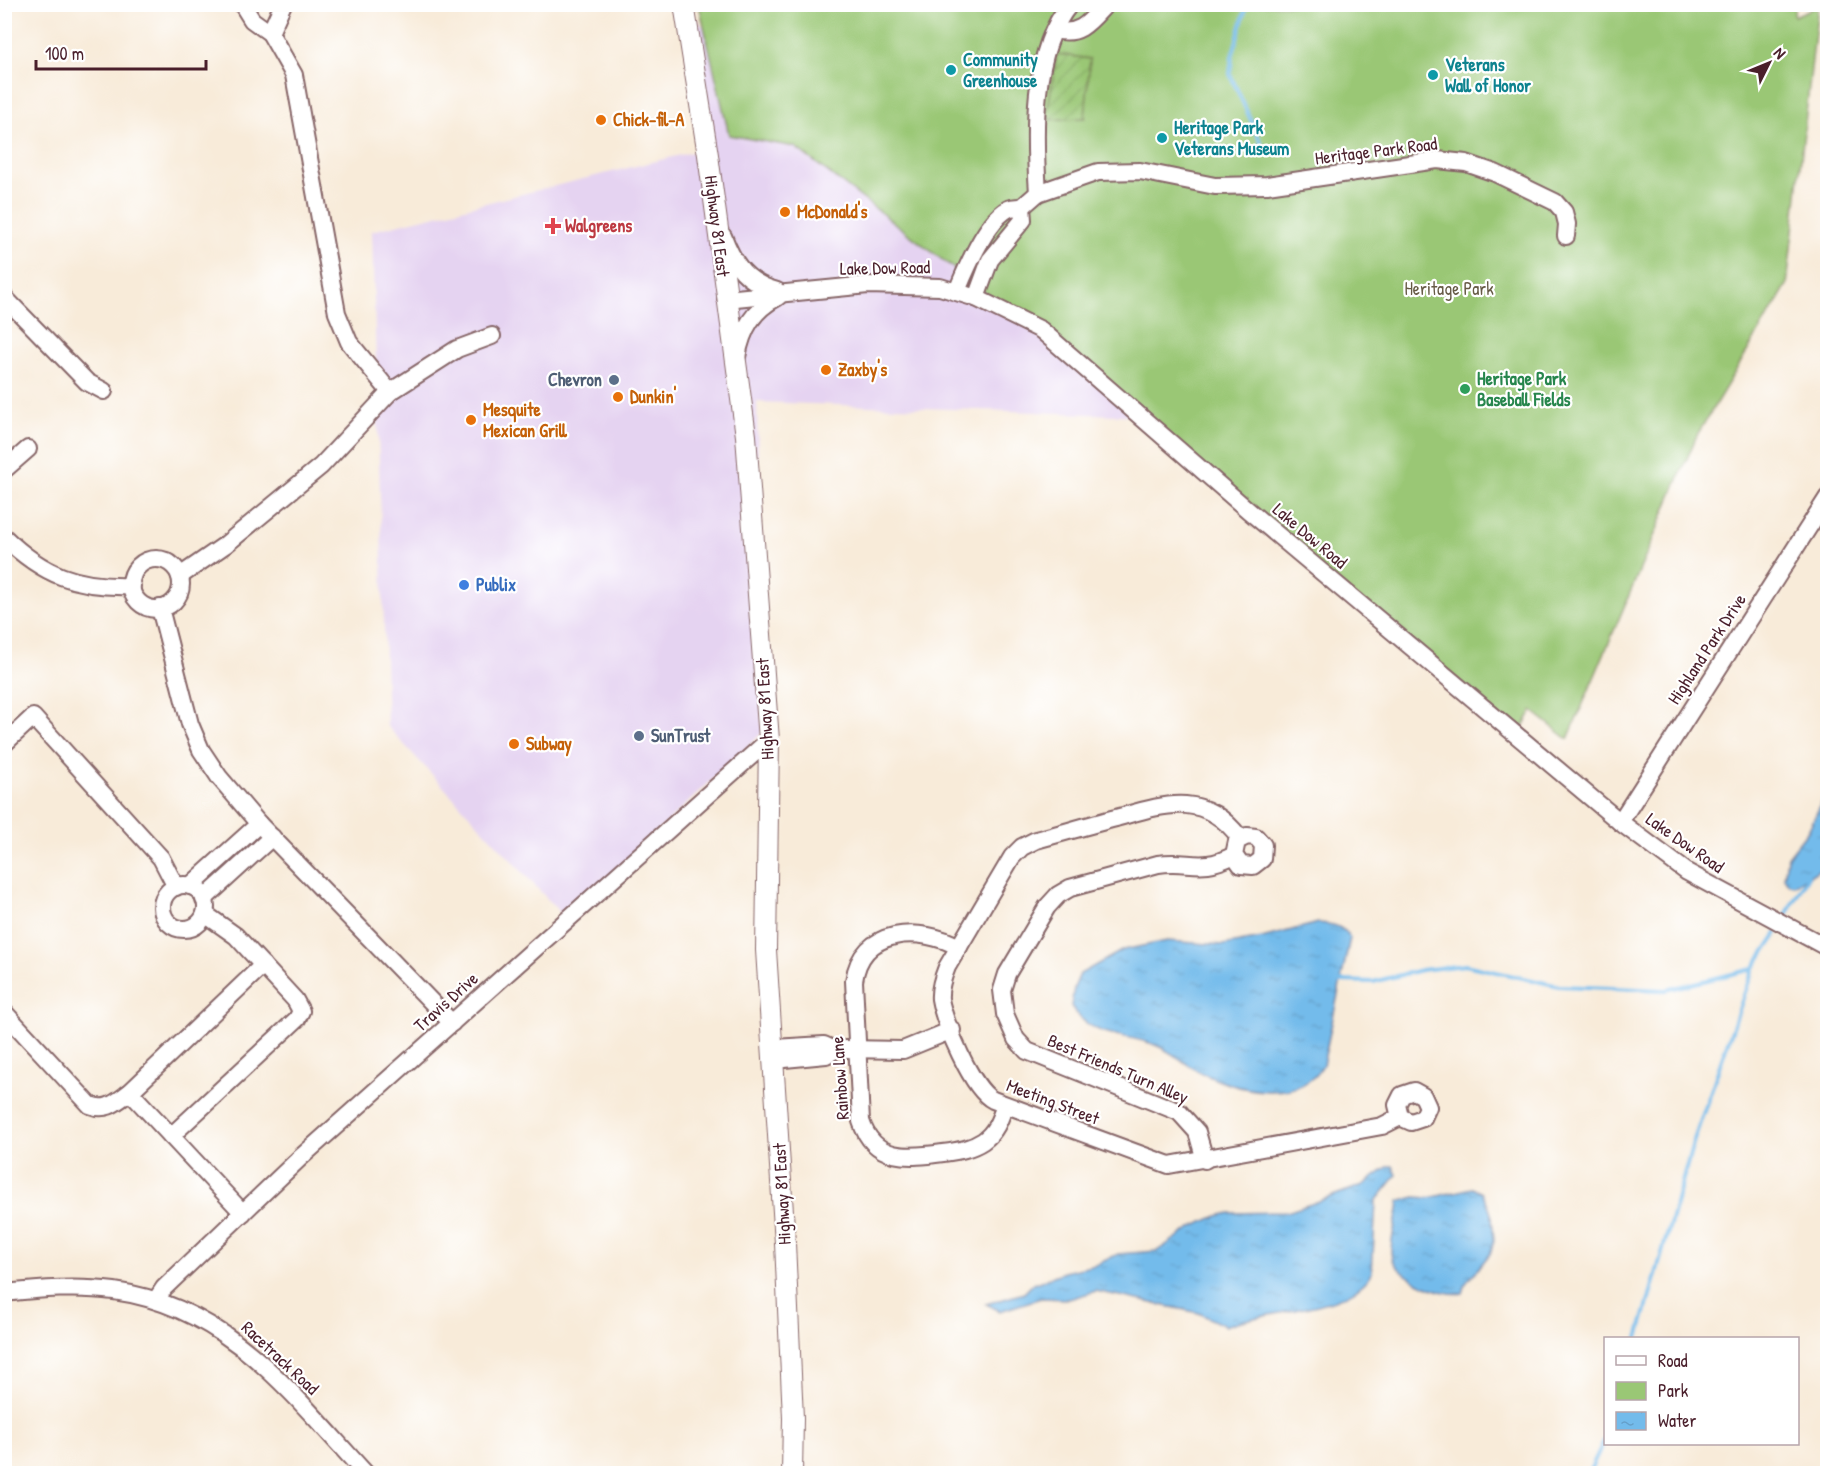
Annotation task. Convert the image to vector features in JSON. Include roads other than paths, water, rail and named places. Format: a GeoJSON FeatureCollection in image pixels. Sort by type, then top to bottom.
{"type":"FeatureCollection","features":[{"type":"Feature","properties":{"kind":"main road","name":"Highway 81 East"},"geometry":{"type":"LineString","coordinates":[[684,4],[746,436],[769,740],[766,950],[774,1054],[793,1418],[792,1473]]}},
{"type":"Feature","properties":{"kind":"main road","name":"Highway 81 East"},"geometry":{"type":"LineString","coordinates":[[793,1418],[800,1473]]}},
{"type":"Feature","properties":{"kind":"street"},"geometry":{"type":"LineString","coordinates":[[242,4],[252,20],[270,33],[294,75],[337,314],[350,342],[390,392]]}},
{"type":"Feature","properties":{"kind":"street"},"geometry":{"type":"LineString","coordinates":[[270,33],[283,4]]}},
{"type":"Feature","properties":{"kind":"street"},"geometry":{"type":"LineString","coordinates":[[1038,193],[1034,132],[1047,43],[1056,30],[1059,17],[1070,4]]}},
{"type":"Feature","properties":{"kind":"street"},"geometry":{"type":"LineString","coordinates":[[1056,30],[1074,32],[1084,27],[1106,4]]}},
{"type":"Feature","properties":{"kind":"street","name":"Heritage Park Road"},"geometry":{"type":"LineString","coordinates":[[957,291],[984,235],[1007,209],[1022,207],[1038,193],[1098,172],[1140,171],[1215,186],[1267,184],[1437,160],[1466,163],[1495,172],[1555,202],[1564,212],[1567,224],[1566,236]]}},
{"type":"Feature","properties":{"kind":"street","name":"Heritage Park Road"},"geometry":{"type":"LineString","coordinates":[[976,298],[990,260],[1023,220],[1022,207]]}},
{"type":"Feature","properties":{"kind":"street"},"geometry":{"type":"LineString","coordinates":[[716,219],[727,247],[748,279],[762,287],[784,293]]}},
{"type":"Feature","properties":{"kind":"street"},"geometry":{"type":"LineString","coordinates":[[971,258],[988,266]]}},
{"type":"Feature","properties":{"kind":"street","name":"Lake Dow Road"},"geometry":{"type":"LineString","coordinates":[[726,299],[887,284],[940,287],[976,298],[1041,330],[1249,511],[1620,822],[1687,872],[1827,948]]}},
{"type":"Feature","properties":{"kind":"street"},"geometry":{"type":"LineString","coordinates":[[735,364],[740,340],[748,323],[758,309],[784,293]]}},
{"type":"Feature","properties":{"kind":"street"},"geometry":{"type":"LineString","coordinates":[[4,297],[87,382],[104,391]]}},
{"type":"Feature","properties":{"kind":"street"},"geometry":{"type":"LineString","coordinates":[[180,576],[225,545],[321,466],[390,392],[457,349],[492,336]]}},
{"type":"Feature","properties":{"kind":"street"},"geometry":{"type":"LineString","coordinates":[[4,470],[28,449]]}},
{"type":"Feature","properties":{"kind":"street","name":"Highland Park Drive"},"geometry":{"type":"LineString","coordinates":[[1620,822],[1827,497]]}},
{"type":"Feature","properties":{"kind":"street"},"geometry":{"type":"LineString","coordinates":[[4,537],[27,559],[57,575],[101,587],[132,586]]}},
{"type":"Feature","properties":{"kind":"street"},"geometry":{"type":"LineString","coordinates":[[151,560],[167,561],[180,576],[181,589],[173,603],[160,608],[142,604],[136,599],[132,586],[137,568],[151,560]]}},
{"type":"Feature","properties":{"kind":"street"},"geometry":{"type":"LineString","coordinates":[[160,608],[190,724],[201,750],[219,777],[259,824],[452,1023]]}},
{"type":"Feature","properties":{"kind":"street"},"geometry":{"type":"LineString","coordinates":[[4,744],[33,717],[161,858],[183,886],[236,936],[295,1000],[301,1011],[297,1019],[171,1136]]}},
{"type":"Feature","properties":{"kind":"street","name":"Travis Drive"},"geometry":{"type":"LineString","coordinates":[[156,1300],[164,1288],[243,1213],[769,740]]}},
{"type":"Feature","properties":{"kind":"street","name":"Meeting Street"},"geometry":{"type":"LineString","coordinates":[[1240,838],[1216,814],[1198,807],[1174,804],[1030,842],[1012,857],[945,971],[940,991],[952,1030],[978,1088],[987,1097],[1005,1105],[1158,1163],[1176,1165],[1382,1126],[1400,1117]]}},
{"type":"Feature","properties":{"kind":"street"},"geometry":{"type":"LineString","coordinates":[[259,824],[183,886],[170,890],[162,903],[164,917],[169,923],[175,927],[189,928],[196,925],[205,906],[272,837]]}},
{"type":"Feature","properties":{"kind":"street"},"geometry":{"type":"LineString","coordinates":[[1249,835],[1258,839],[1264,847],[1263,856],[1257,864],[1248,867],[1239,863],[1234,855],[1234,846],[1240,838],[1249,835]]}},
{"type":"Feature","properties":{"kind":"street","name":"Best Friends Turn Alley"},"geometry":{"type":"LineString","coordinates":[[1205,1160],[1199,1136],[1179,1113],[1027,1052],[1016,1039],[1005,1014],[1002,990],[1007,974],[1047,907],[1061,893],[1158,864],[1208,866],[1234,855]]}},
{"type":"Feature","properties":{"kind":"street","name":"Rainbow Lane"},"geometry":{"type":"LineString","coordinates":[[959,947],[940,937],[920,933],[886,938],[867,952],[857,965],[854,981],[856,1049],[863,1126],[874,1143],[897,1156],[913,1157],[974,1146],[992,1133],[1005,1105]]}},
{"type":"Feature","properties":{"kind":"street"},"geometry":{"type":"LineString","coordinates":[[4,1012],[90,1105],[99,1109],[109,1107],[130,1092],[262,965]]}},
{"type":"Feature","properties":{"kind":"street"},"geometry":{"type":"LineString","coordinates":[[774,1054],[826,1055],[835,1050],[903,1050],[952,1030]]}},
{"type":"Feature","properties":{"kind":"street"},"geometry":{"type":"LineString","coordinates":[[130,1092],[243,1213]]}},
{"type":"Feature","properties":{"kind":"street","name":"Racetrack Road"},"geometry":{"type":"LineString","coordinates":[[4,1293],[90,1289],[156,1300],[200,1318],[248,1351],[366,1473]]}},
{"type":"Feature","properties":{"kind":"water"},"geometry":{"type":"Polygon","coordinates":[[[1827,791],[1827,865],[1795,885],[1789,884],[1784,878],[1787,858],[1808,831],[1827,791]]]}},
{"type":"Feature","properties":{"kind":"water"},"geometry":{"type":"Polygon","coordinates":[[[1318,923],[1340,928],[1350,938],[1323,1065],[1312,1078],[1298,1086],[1265,1091],[1229,1084],[1198,1071],[1155,1045],[1098,1030],[1079,1017],[1071,1006],[1074,988],[1080,974],[1123,950],[1167,941],[1223,945],[1262,938],[1318,923]]]}},
{"type":"Feature","properties":{"kind":"water"},"geometry":{"type":"Polygon","coordinates":[[[1389,1166],[1393,1166],[1397,1175],[1376,1201],[1372,1273],[1361,1286],[1326,1303],[1225,1326],[1199,1313],[1096,1291],[1069,1299],[1041,1298],[1000,1311],[986,1304],[1024,1293],[1033,1284],[1064,1272],[1096,1265],[1118,1254],[1157,1251],[1194,1226],[1217,1216],[1230,1213],[1287,1212],[1311,1204],[1363,1185],[1389,1166]]]}},
{"type":"Feature","properties":{"kind":"water"},"geometry":{"type":"Polygon","coordinates":[[[1472,1188],[1482,1193],[1487,1202],[1492,1217],[1494,1241],[1490,1254],[1466,1283],[1463,1293],[1443,1292],[1431,1288],[1399,1269],[1393,1261],[1391,1252],[1399,1201],[1415,1197],[1429,1198],[1472,1188]]]}},
{"type":"Feature","properties":{"kind":"waterway"},"geometry":{"type":"LineString","coordinates":[[1247,4],[1232,57],[1230,74],[1262,145]]}},
{"type":"Feature","properties":{"kind":"waterway"},"geometry":{"type":"LineString","coordinates":[[1786,915],[1808,876]]}},
{"type":"Feature","properties":{"kind":"waterway"},"geometry":{"type":"LineString","coordinates":[[1638,1337],[1694,1140],[1753,969],[1777,933]]}},
{"type":"Feature","properties":{"kind":"waterway"},"geometry":{"type":"LineString","coordinates":[[1341,981],[1373,982],[1421,970],[1465,965],[1559,986],[1666,990],[1753,969]]}},
{"type":"Feature","properties":{"kind":"waterway"},"geometry":{"type":"LineString","coordinates":[[1588,1474],[1604,1441]]}},
{"type":"Feature","properties":{"kind":"place","name":"Community Greenhouse"},"geometry":{"type":"Point","coordinates":[951,70]}},
{"type":"Feature","properties":{"kind":"place","name":"Veterans Wall of Honor"},"geometry":{"type":"Point","coordinates":[1433,75]}},
{"type":"Feature","properties":{"kind":"place","name":"Chick-fil-A"},"geometry":{"type":"Point","coordinates":[601,120]}},
{"type":"Feature","properties":{"kind":"place","name":"Heritage Park Veterans Museum"},"geometry":{"type":"Point","coordinates":[1162,138]}},
{"type":"Feature","properties":{"kind":"place","name":"McDonald's"},"geometry":{"type":"Point","coordinates":[785,212]}},
{"type":"Feature","properties":{"kind":"place","name":"Walgreens"},"geometry":{"type":"Point","coordinates":[553,226]}},
{"type":"Feature","properties":{"kind":"place","name":"Zaxby's"},"geometry":{"type":"Point","coordinates":[826,370]}},
{"type":"Feature","properties":{"kind":"place","name":"Chevron"},"geometry":{"type":"Point","coordinates":[614,380]}},
{"type":"Feature","properties":{"kind":"place","name":"Heritage Park Baseball Fields"},"geometry":{"type":"Point","coordinates":[1465,389]}},
{"type":"Feature","properties":{"kind":"place","name":"Dunkin'"},"geometry":{"type":"Point","coordinates":[618,397]}},
{"type":"Feature","properties":{"kind":"place","name":"Mesquite Mexican Grill"},"geometry":{"type":"Point","coordinates":[471,420]}},
{"type":"Feature","properties":{"kind":"place","name":"Publix"},"geometry":{"type":"Point","coordinates":[464,585]}},
{"type":"Feature","properties":{"kind":"place","name":"SunTrust"},"geometry":{"type":"Point","coordinates":[639,736]}},
{"type":"Feature","properties":{"kind":"place","name":"Subway"},"geometry":{"type":"Point","coordinates":[514,744]}},
{"type":"Feature","properties":{"kind":"park label","name":"Heritage Park"},"geometry":{"type":"Point","coordinates":[1449,289]}}]}
